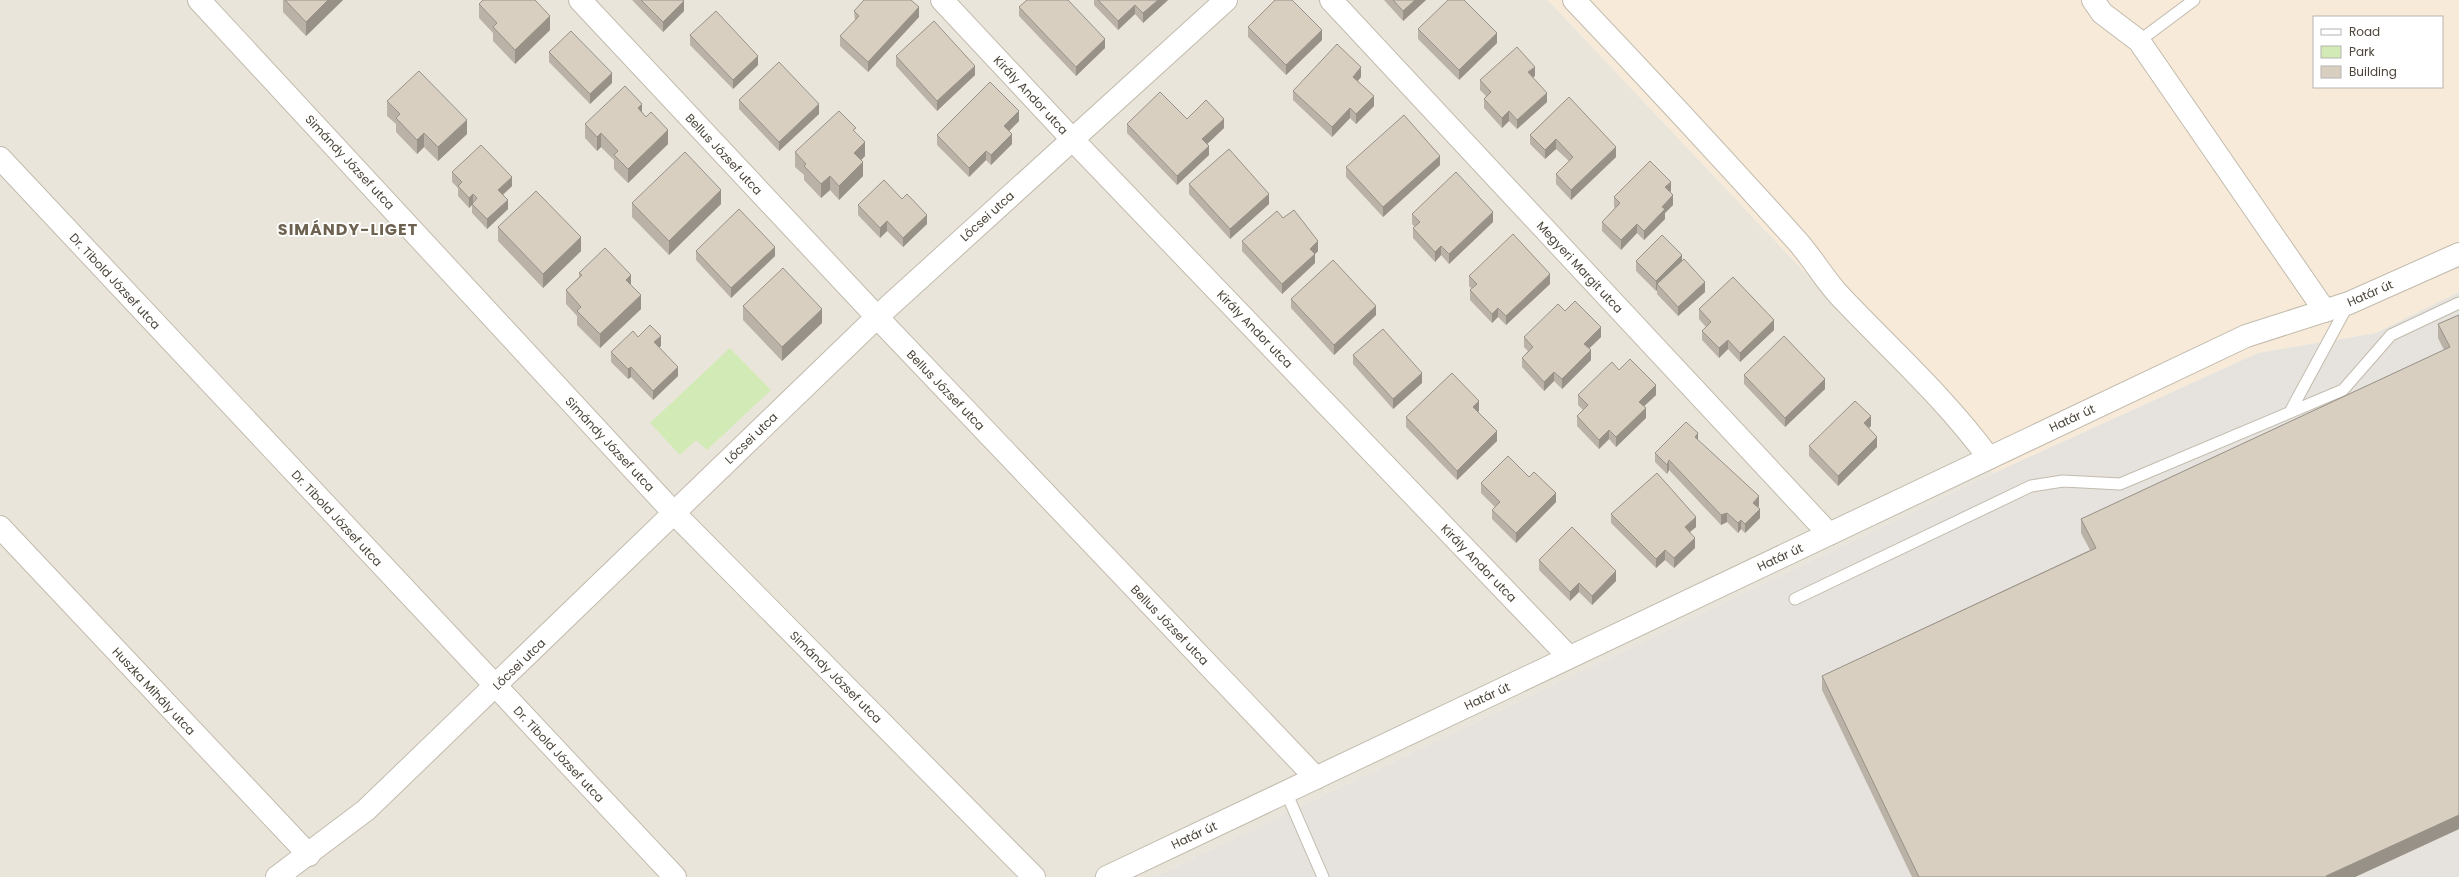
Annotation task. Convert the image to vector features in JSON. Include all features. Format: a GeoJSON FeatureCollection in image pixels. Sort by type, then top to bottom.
{"type":"FeatureCollection","features":[{"type":"Feature","properties":{"kind":"street","name":"Simándy József utca"},"geometry":{"type":"LineString","coordinates":[[199,0],[674,513],[1034,877]]}},
{"type":"Feature","properties":{"kind":"street","name":"Bellus József utca"},"geometry":{"type":"LineString","coordinates":[[580,0],[877,317],[1316,778]]}},
{"type":"Feature","properties":{"kind":"street","name":"Király Andor utca"},"geometry":{"type":"LineString","coordinates":[[942,0],[1072,139],[1569,657]]}},
{"type":"Feature","properties":{"kind":"street","name":"Lőcsei utca"},"geometry":{"type":"LineString","coordinates":[[277,877],[309,855],[366,810],[877,317],[1226,0]]}},
{"type":"Feature","properties":{"kind":"street","name":"Megyeri Margit utca"},"geometry":{"type":"LineString","coordinates":[[1331,0],[1829,534]]}},
{"type":"Feature","properties":{"kind":"street"},"geometry":{"type":"LineString","coordinates":[[1574,0],[1773,214],[1808,253],[1839,295],[1880,334],[1971,433],[1989,458]]}},
{"type":"Feature","properties":{"kind":"street"},"geometry":{"type":"LineString","coordinates":[[2093,0],[2102,13],[2139,41],[2325,311]]}},
{"type":"Feature","properties":{"kind":"street","name":"Dr. Tibold József utca"},"geometry":{"type":"LineString","coordinates":[[0,158],[675,877]]}},
{"type":"Feature","properties":{"kind":"street","name":"Határ út"},"geometry":{"type":"LineString","coordinates":[[1107,877],[2246,336],[2349,303],[2459,254]]}},
{"type":"Feature","properties":{"kind":"street","name":"Huszka Mihály utca"},"geometry":{"type":"LineString","coordinates":[[0,527],[309,855]]}},
{"type":"Feature","properties":{"kind":"lane"},"geometry":{"type":"LineString","coordinates":[[2139,41],[2194,0]]}},
{"type":"Feature","properties":{"kind":"lane"},"geometry":{"type":"LineString","coordinates":[[2290,412],[2349,303]]}},
{"type":"Feature","properties":{"kind":"lane"},"geometry":{"type":"LineString","coordinates":[[1795,599],[2032,486],[2063,481],[2120,484],[2343,390],[2391,335],[2459,303]]}},
{"type":"Feature","properties":{"kind":"lane"},"geometry":{"type":"LineString","coordinates":[[1286,792],[1323,877]]}},
{"type":"Feature","properties":{"kind":"shaded area"},"geometry":{"type":"Polygon","coordinates":[[[0,0],[1548,0],[1994,473],[1154,877],[0,877],[0,0]]]}},
{"type":"Feature","properties":{"kind":"shaded area"},"geometry":{"type":"Polygon","coordinates":[[[1548,0],[2459,0],[2459,292],[2376,333],[2258,353],[1994,473],[1548,0]]]}},
{"type":"Feature","properties":{"kind":"shaded area"},"geometry":{"type":"Polygon","coordinates":[[[2459,292],[2459,877],[1154,877],[1994,473],[2258,353],[2376,333],[2459,292]]]}},
{"type":"Feature","properties":{"kind":"green space"},"geometry":{"type":"Polygon","coordinates":[[[730,348],[771,390],[707,450],[696,440],[680,455],[650,423],[730,348]]]}},
{"type":"Feature","properties":{"kind":"building"},"geometry":{"type":"Polygon","coordinates":[[[285,0],[328,0],[306,22],[285,0]]]}},
{"type":"Feature","properties":{"kind":"building"},"geometry":{"type":"Polygon","coordinates":[[[483,0],[535,0],[550,16],[515,50],[493,27],[497,23],[479,4],[483,0]]]}},
{"type":"Feature","properties":{"kind":"building"},"geometry":{"type":"Polygon","coordinates":[[[641,0],[683,0],[684,1],[663,22],[641,0]]]}},
{"type":"Feature","properties":{"kind":"building"},"geometry":{"type":"Polygon","coordinates":[[[864,0],[911,0],[919,7],[868,62],[840,36],[859,16],[854,11],[864,0]]]}},
{"type":"Feature","properties":{"kind":"building"},"geometry":{"type":"Polygon","coordinates":[[[1027,0],[1068,0],[1105,39],[1076,67],[1019,7],[1027,0]]]}},
{"type":"Feature","properties":{"kind":"building"},"geometry":{"type":"Polygon","coordinates":[[[1098,0],[1158,0],[1143,13],[1135,5],[1118,21],[1098,0]]]}},
{"type":"Feature","properties":{"kind":"building"},"geometry":{"type":"Polygon","coordinates":[[[1275,0],[1292,0],[1322,30],[1286,65],[1248,27],[1275,0]]]}},
{"type":"Feature","properties":{"kind":"building"},"geometry":{"type":"Polygon","coordinates":[[[1393,0],[1415,0],[1403,11],[1393,0]]]}},
{"type":"Feature","properties":{"kind":"building"},"geometry":{"type":"Polygon","coordinates":[[[1448,0],[1464,0],[1497,33],[1459,70],[1418,29],[1448,0]]]}},
{"type":"Feature","properties":{"kind":"building"},"geometry":{"type":"Polygon","coordinates":[[[716,11],[758,56],[733,80],[690,35],[716,11]]]}},
{"type":"Feature","properties":{"kind":"building"},"geometry":{"type":"Polygon","coordinates":[[[934,21],[975,66],[937,101],[896,56],[934,21]]]}},
{"type":"Feature","properties":{"kind":"building"},"geometry":{"type":"Polygon","coordinates":[[[571,31],[612,73],[590,94],[549,52],[571,31]]]}},
{"type":"Feature","properties":{"kind":"building"},"geometry":{"type":"Polygon","coordinates":[[[1337,44],[1361,67],[1353,77],[1374,96],[1356,114],[1350,108],[1332,127],[1293,91],[1337,44]]]}},
{"type":"Feature","properties":{"kind":"building"},"geometry":{"type":"Polygon","coordinates":[[[1517,47],[1535,67],[1528,72],[1547,93],[1517,120],[1509,111],[1502,118],[1484,99],[1491,92],[1480,80],[1517,47]]]}},
{"type":"Feature","properties":{"kind":"building"},"geometry":{"type":"Polygon","coordinates":[[[779,62],[819,104],[779,142],[739,100],[779,62]]]}},
{"type":"Feature","properties":{"kind":"building"},"geometry":{"type":"Polygon","coordinates":[[[419,71],[467,120],[438,147],[424,133],[417,140],[396,118],[400,114],[387,101],[419,71]]]}},
{"type":"Feature","properties":{"kind":"building"},"geometry":{"type":"Polygon","coordinates":[[[990,82],[1019,111],[1004,126],[1012,134],[991,155],[986,151],[969,168],[937,135],[990,82]]]}},
{"type":"Feature","properties":{"kind":"building"},"geometry":{"type":"Polygon","coordinates":[[[625,86],[642,104],[638,108],[646,117],[651,112],[668,130],[628,169],[614,155],[618,151],[601,133],[597,137],[585,124],[625,86]]]}},
{"type":"Feature","properties":{"kind":"building"},"geometry":{"type":"Polygon","coordinates":[[[1160,92],[1187,119],[1206,100],[1224,119],[1202,139],[1209,146],[1177,176],[1127,124],[1160,92]]]}},
{"type":"Feature","properties":{"kind":"building"},"geometry":{"type":"Polygon","coordinates":[[[1569,97],[1616,147],[1571,190],[1556,174],[1573,157],[1556,139],[1545,150],[1530,135],[1569,97]]]}},
{"type":"Feature","properties":{"kind":"building"},"geometry":{"type":"Polygon","coordinates":[[[839,111],[856,128],[853,130],[865,142],[854,153],[863,162],[839,186],[830,176],[821,184],[804,166],[806,164],[795,152],[839,111]]]}},
{"type":"Feature","properties":{"kind":"building"},"geometry":{"type":"Polygon","coordinates":[[[1404,115],[1440,156],[1383,207],[1346,167],[1404,115]]]}},
{"type":"Feature","properties":{"kind":"building"},"geometry":{"type":"Polygon","coordinates":[[[481,145],[512,177],[498,190],[508,200],[487,219],[472,204],[477,198],[473,194],[469,198],[458,186],[462,182],[452,172],[481,145]]]}},
{"type":"Feature","properties":{"kind":"building"},"geometry":{"type":"Polygon","coordinates":[[[1229,149],[1269,194],[1230,229],[1189,184],[1229,149]]]}},
{"type":"Feature","properties":{"kind":"building"},"geometry":{"type":"Polygon","coordinates":[[[685,152],[721,190],[669,241],[632,203],[685,152]]]}},
{"type":"Feature","properties":{"kind":"building"},"geometry":{"type":"Polygon","coordinates":[[[1650,161],[1671,182],[1665,187],[1673,195],[1662,207],[1665,209],[1644,231],[1637,224],[1621,240],[1602,222],[1620,203],[1614,197],[1650,161]]]}},
{"type":"Feature","properties":{"kind":"building"},"geometry":{"type":"Polygon","coordinates":[[[1456,172],[1493,212],[1449,254],[1441,246],[1435,252],[1413,228],[1420,222],[1412,214],[1456,172]]]}},
{"type":"Feature","properties":{"kind":"building"},"geometry":{"type":"Polygon","coordinates":[[[884,180],[902,199],[907,194],[927,215],[903,238],[887,221],[880,228],[858,205],[884,180]]]}},
{"type":"Feature","properties":{"kind":"building"},"geometry":{"type":"Polygon","coordinates":[[[536,191],[581,237],[543,274],[498,227],[536,191]]]}},
{"type":"Feature","properties":{"kind":"building"},"geometry":{"type":"Polygon","coordinates":[[[739,209],[775,247],[731,288],[696,251],[739,209]]]}},
{"type":"Feature","properties":{"kind":"building"},"geometry":{"type":"Polygon","coordinates":[[[1294,210],[1318,241],[1310,249],[1315,254],[1282,284],[1242,241],[1277,211],[1283,218],[1294,210]]]}},
{"type":"Feature","properties":{"kind":"building"},"geometry":{"type":"Polygon","coordinates":[[[1513,234],[1550,274],[1506,316],[1498,308],[1492,314],[1470,290],[1477,284],[1469,276],[1513,234]]]}},
{"type":"Feature","properties":{"kind":"building"},"geometry":{"type":"Polygon","coordinates":[[[1662,235],[1682,255],[1656,281],[1636,261],[1662,235]]]}},
{"type":"Feature","properties":{"kind":"building"},"geometry":{"type":"Polygon","coordinates":[[[605,248],[631,275],[626,280],[641,295],[600,334],[577,311],[581,307],[566,290],[582,275],[579,273],[605,248]]]}},
{"type":"Feature","properties":{"kind":"building"},"geometry":{"type":"Polygon","coordinates":[[[1684,259],[1705,282],[1678,307],[1657,284],[1684,259]]]}},
{"type":"Feature","properties":{"kind":"building"},"geometry":{"type":"Polygon","coordinates":[[[1333,260],[1376,306],[1334,345],[1291,299],[1333,260]]]}},
{"type":"Feature","properties":{"kind":"building"},"geometry":{"type":"Polygon","coordinates":[[[783,268],[822,309],[782,347],[743,306],[783,268]]]}},
{"type":"Feature","properties":{"kind":"building"},"geometry":{"type":"Polygon","coordinates":[[[1733,277],[1774,320],[1740,353],[1728,340],[1719,348],[1702,331],[1711,322],[1699,309],[1733,277]]]}},
{"type":"Feature","properties":{"kind":"building"},"geometry":{"type":"Polygon","coordinates":[[[1575,301],[1601,327],[1584,344],[1591,350],[1562,379],[1554,372],[1544,382],[1522,358],[1533,347],[1524,337],[1558,304],[1565,311],[1575,301]]]}},
{"type":"Feature","properties":{"kind":"building"},"geometry":{"type":"Polygon","coordinates":[[[2459,315],[2459,815],[2326,876],[2327,877],[1919,877],[1822,676],[2096,548],[2081,519],[2450,347],[2438,324],[2459,315]]]}},
{"type":"Feature","properties":{"kind":"building"},"geometry":{"type":"Polygon","coordinates":[[[650,325],[661,336],[654,342],[678,367],[653,391],[631,367],[628,369],[611,352],[633,331],[638,337],[650,325]]]}},
{"type":"Feature","properties":{"kind":"building"},"geometry":{"type":"Polygon","coordinates":[[[1383,329],[1422,373],[1393,399],[1353,355],[1383,329]]]}},
{"type":"Feature","properties":{"kind":"building"},"geometry":{"type":"Polygon","coordinates":[[[1784,336],[1825,379],[1785,418],[1744,375],[1784,336]]]}},
{"type":"Feature","properties":{"kind":"building"},"geometry":{"type":"Polygon","coordinates":[[[1630,359],[1656,385],[1639,402],[1646,408],[1616,437],[1609,430],[1599,440],[1577,416],[1588,405],[1578,395],[1612,362],[1619,370],[1630,359]]]}},
{"type":"Feature","properties":{"kind":"building"},"geometry":{"type":"Polygon","coordinates":[[[1452,373],[1479,401],[1473,407],[1497,431],[1457,471],[1406,417],[1452,373]]]}},
{"type":"Feature","properties":{"kind":"building"},"geometry":{"type":"Polygon","coordinates":[[[1855,401],[1871,416],[1864,423],[1877,437],[1838,476],[1809,446],[1855,401]]]}},
{"type":"Feature","properties":{"kind":"building"},"geometry":{"type":"Polygon","coordinates":[[[1686,422],[1698,433],[1695,437],[1759,496],[1753,503],[1760,509],[1745,524],[1741,520],[1738,523],[1727,513],[1721,515],[1669,460],[1667,465],[1655,453],[1686,422]]]}},
{"type":"Feature","properties":{"kind":"building"},"geometry":{"type":"Polygon","coordinates":[[[1508,456],[1529,477],[1534,472],[1556,493],[1516,533],[1492,510],[1500,502],[1481,483],[1508,456]]]}},
{"type":"Feature","properties":{"kind":"building"},"geometry":{"type":"Polygon","coordinates":[[[1657,473],[1696,517],[1685,527],[1695,538],[1674,558],[1665,550],[1656,559],[1611,514],[1657,473]]]}},
{"type":"Feature","properties":{"kind":"building"},"geometry":{"type":"Polygon","coordinates":[[[1572,527],[1616,571],[1592,596],[1579,583],[1570,592],[1539,560],[1572,527]]]}},
{"type":"Feature","properties":{"kind":"district","name":"SIMÁNDY-LIGET"},"geometry":{"type":"Point","coordinates":[348,229]}}]}
